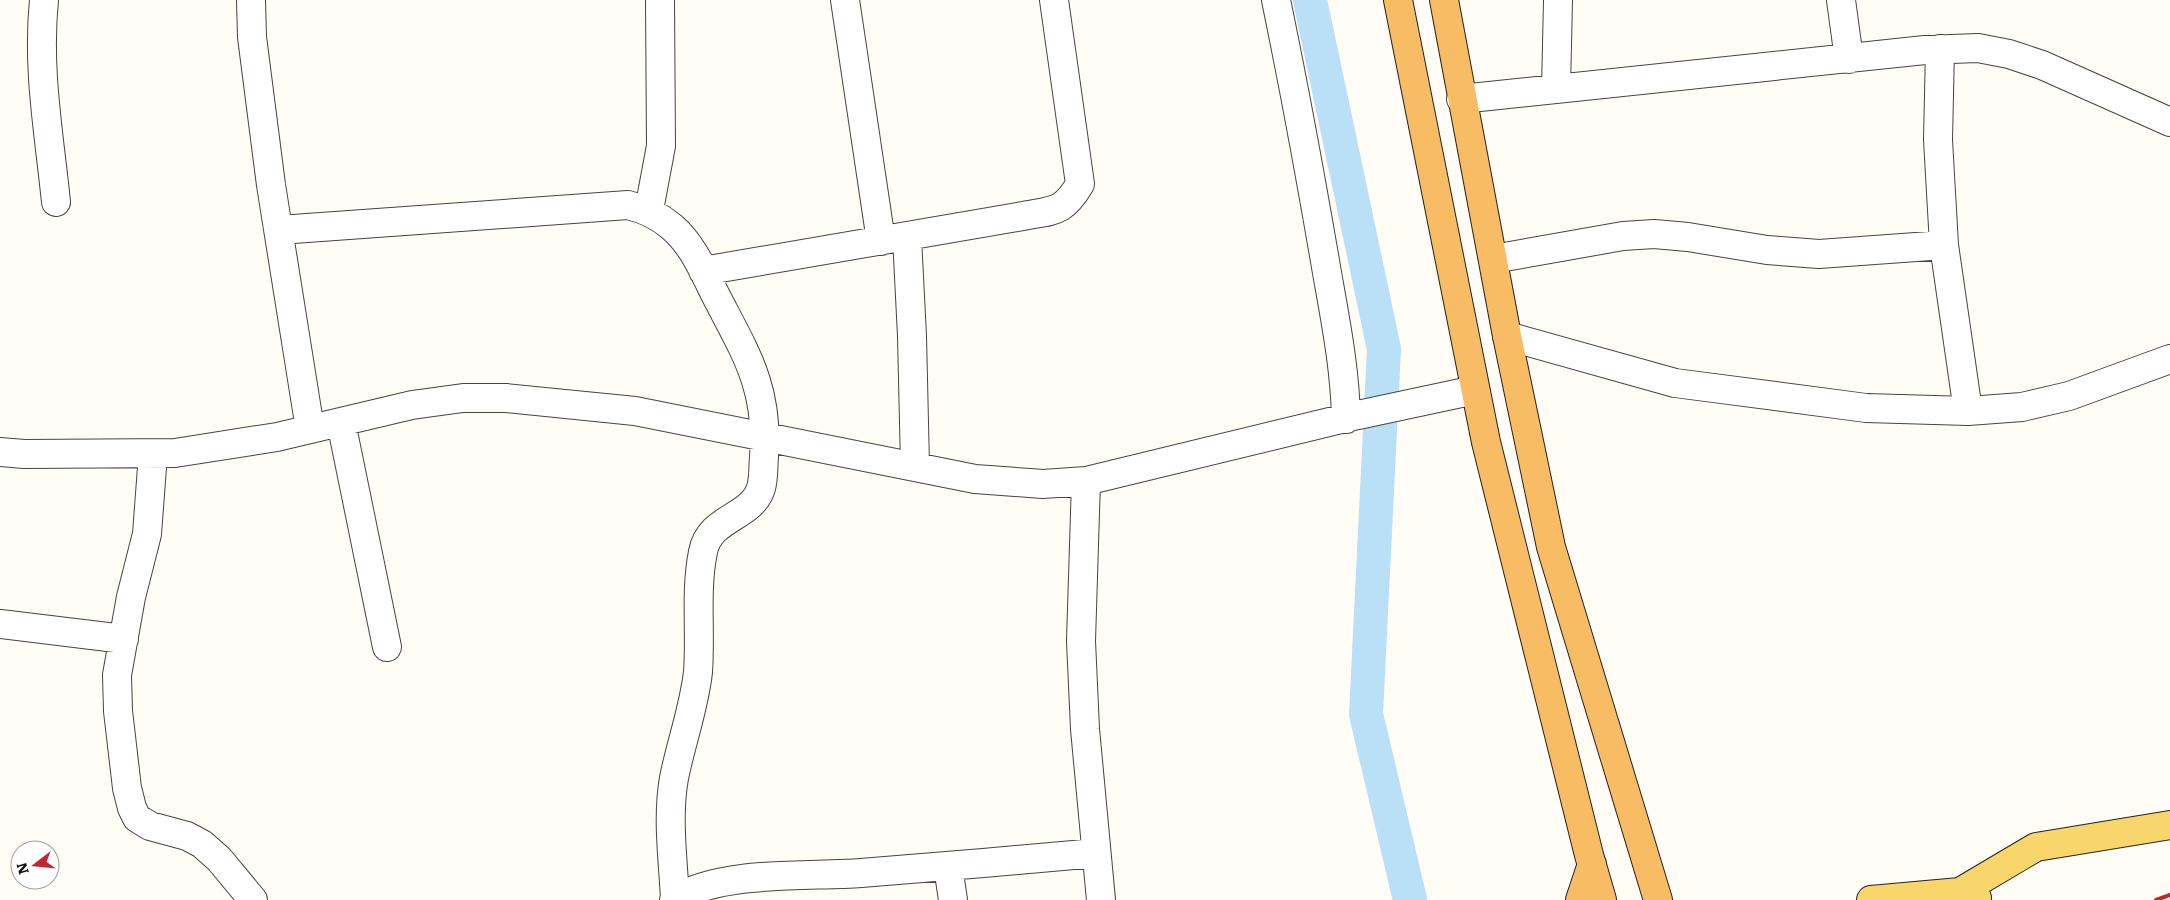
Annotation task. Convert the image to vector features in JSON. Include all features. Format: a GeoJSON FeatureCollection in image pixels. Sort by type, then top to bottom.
{"type":"FeatureCollection","features":[{"type":"Feature","properties":{"kind":"highway"},"geometry":{"type":"LineString","coordinates":[[1398,0],[1494,477],[1602,900]]}},
{"type":"Feature","properties":{"kind":"highway"},"geometry":{"type":"LineString","coordinates":[[1444,0],[1506,336],[1552,547],[1658,900]]}},
{"type":"Feature","properties":{"kind":"highway"},"geometry":{"type":"LineString","coordinates":[[1580,900],[1592,864]]}},
{"type":"Feature","properties":{"kind":"main road"},"geometry":{"type":"LineString","coordinates":[[1871,900],[1972,896],[2036,847],[2170,825]]}},
{"type":"Feature","properties":{"kind":"street"},"geometry":{"type":"LineString","coordinates":[[44,0],[40,33],[41,71],[56,202]]}},
{"type":"Feature","properties":{"kind":"street"},"geometry":{"type":"LineString","coordinates":[[251,0],[252,37],[272,185],[310,429]]}},
{"type":"Feature","properties":{"kind":"street"},"geometry":{"type":"LineString","coordinates":[[649,210],[661,146],[660,0]]}},
{"type":"Feature","properties":{"kind":"street"},"geometry":{"type":"LineString","coordinates":[[845,0],[912,336],[915,466]]}},
{"type":"Feature","properties":{"kind":"street"},"geometry":{"type":"LineString","coordinates":[[703,271],[894,239],[1056,209],[1070,201],[1080,184],[1054,0]]}},
{"type":"Feature","properties":{"kind":"street"},"geometry":{"type":"LineString","coordinates":[[1276,0],[1312,184],[1352,417]]}},
{"type":"Feature","properties":{"kind":"street"},"geometry":{"type":"LineString","coordinates":[[1556,89],[1558,0]]}},
{"type":"Feature","properties":{"kind":"street"},"geometry":{"type":"LineString","coordinates":[[1841,0],[1849,59]]}},
{"type":"Feature","properties":{"kind":"street"},"geometry":{"type":"LineString","coordinates":[[1461,99],[1940,50],[1978,48],[2009,54],[2042,65],[2170,122]]}},
{"type":"Feature","properties":{"kind":"street"},"geometry":{"type":"LineString","coordinates":[[1940,50],[1938,140],[1944,245],[1968,411]]}},
{"type":"Feature","properties":{"kind":"street"},"geometry":{"type":"LineString","coordinates":[[279,230],[628,205],[649,210],[673,228],[694,254],[753,368],[763,401],[765,437],[761,487],[756,499],[742,511],[725,520],[711,533],[703,548],[698,583],[700,626],[698,673],[674,780],[671,822],[675,899],[702,886],[739,880],[948,866],[1096,853]]}},
{"type":"Feature","properties":{"kind":"street"},"geometry":{"type":"LineString","coordinates":[[1493,259],[1623,236],[1654,234],[1688,237],[1767,250],[1819,254],[1944,245]]}},
{"type":"Feature","properties":{"kind":"street"},"geometry":{"type":"LineString","coordinates":[[1506,336],[1675,383],[1866,408],[1968,411],[2022,407],[2069,396],[2170,359]]}},
{"type":"Feature","properties":{"kind":"street"},"geometry":{"type":"LineString","coordinates":[[0,452],[24,454],[153,454],[218,447],[310,429],[412,405],[464,398],[506,398],[635,411],[975,479],[1043,484],[1086,481],[1352,417],[1475,390]]}},
{"type":"Feature","properties":{"kind":"street"},"geometry":{"type":"LineString","coordinates":[[341,422],[387,646]]}},
{"type":"Feature","properties":{"kind":"street"},"geometry":{"type":"LineString","coordinates":[[153,454],[147,534],[131,597],[117,675],[118,711],[127,788],[132,808],[137,818],[150,826],[187,836],[202,844],[219,859],[253,900]]}},
{"type":"Feature","properties":{"kind":"street"},"geometry":{"type":"LineString","coordinates":[[1086,481],[1081,641],[1085,729],[1101,900]]}},
{"type":"Feature","properties":{"kind":"street"},"geometry":{"type":"LineString","coordinates":[[0,624],[124,639]]}},
{"type":"Feature","properties":{"kind":"street"},"geometry":{"type":"LineString","coordinates":[[948,866],[953,900]]}},
{"type":"Feature","properties":{"kind":"waterway"},"geometry":{"type":"LineString","coordinates":[[1310,0],[1384,349],[1366,714],[1410,900]]}},
{"type":"Feature","properties":{"kind":"railway"},"geometry":{"type":"LineString","coordinates":[[2156,900],[2170,895]]}}]}
